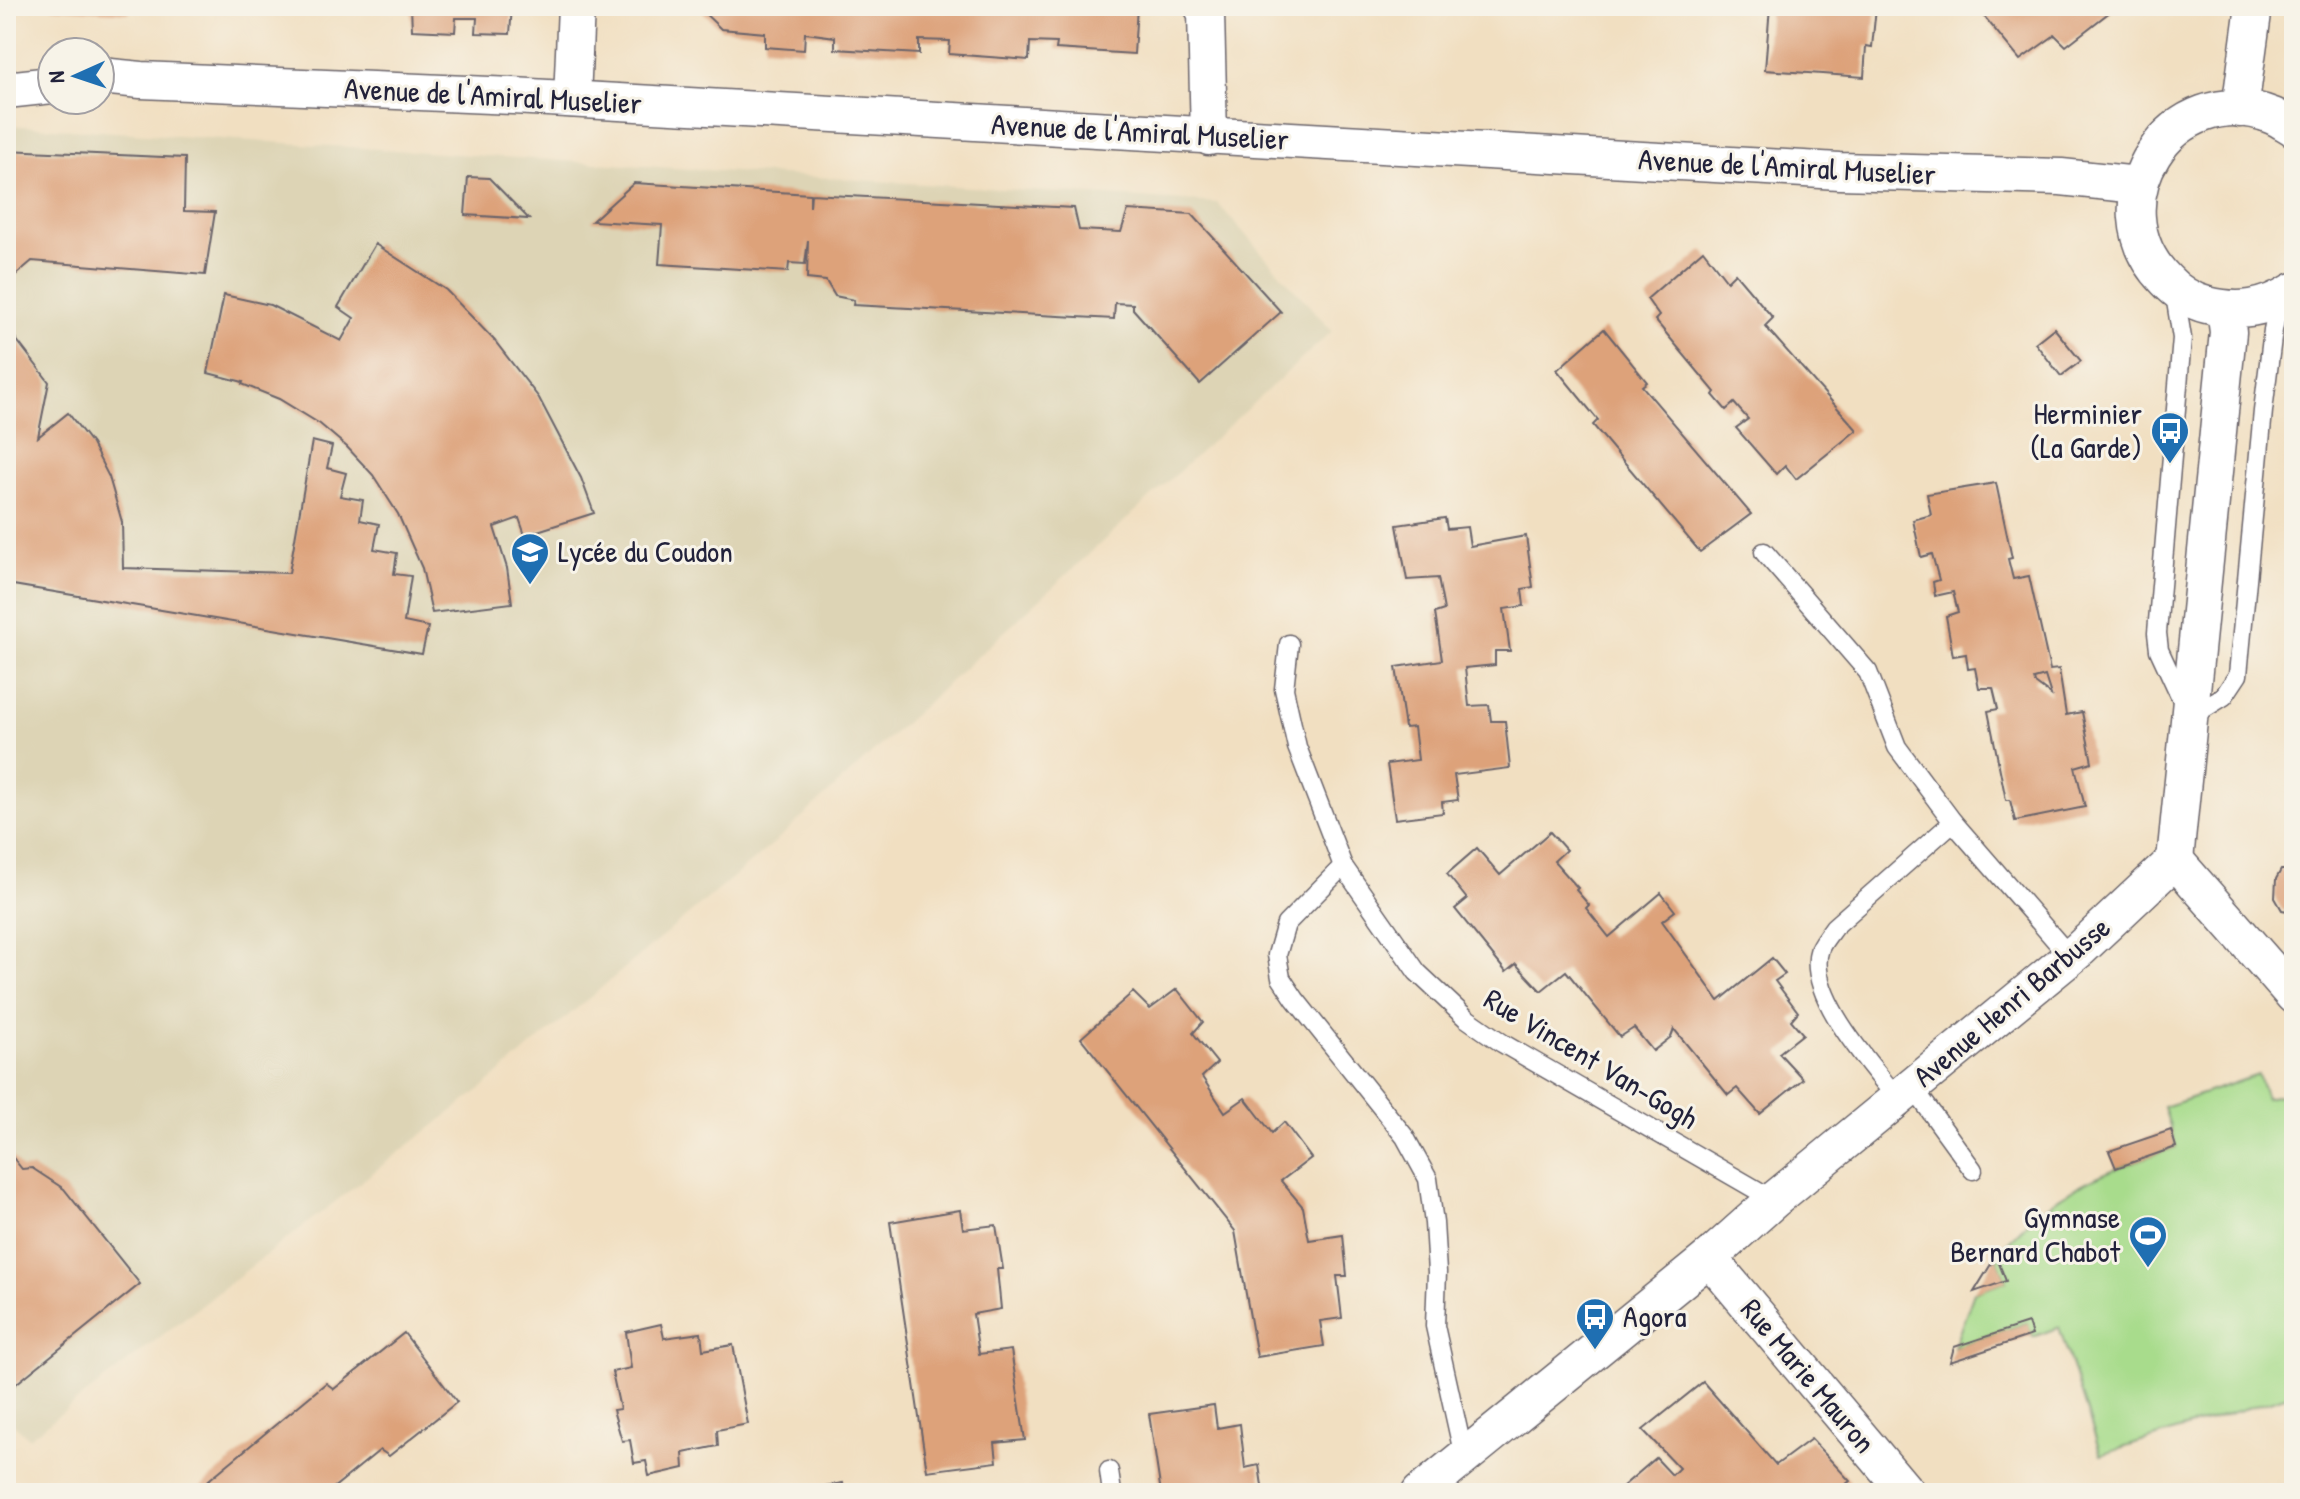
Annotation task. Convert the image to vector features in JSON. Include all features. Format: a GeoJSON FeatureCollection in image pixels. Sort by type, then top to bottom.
{"type":"FeatureCollection","features":[{"type":"Feature","properties":{"kind":"street"},"geometry":{"type":"LineString","coordinates":[[572,99],[576,6]]}},
{"type":"Feature","properties":{"kind":"street"},"geometry":{"type":"LineString","coordinates":[[1202,6],[1206,13],[1209,137]]}},
{"type":"Feature","properties":{"kind":"street"},"geometry":{"type":"LineString","coordinates":[[2240,109],[2254,6]]}},
{"type":"Feature","properties":{"kind":"street"},"geometry":{"type":"LineString","coordinates":[[6,68],[36,69]]}},
{"type":"Feature","properties":{"kind":"street","name":"Avenue de l'Amiral Muselier"},"geometry":{"type":"LineString","coordinates":[[116,78],[572,99],[1839,171],[2061,177],[2138,185]]}},
{"type":"Feature","properties":{"kind":"street","name":"Avenue de l'Amiral Muselier"},"geometry":{"type":"LineString","coordinates":[[116,82],[141,80]]}},
{"type":"Feature","properties":{"kind":"street"},"geometry":{"type":"LineString","coordinates":[[6,90],[36,87]]}},
{"type":"Feature","properties":{"kind":"street"},"geometry":{"type":"LineString","coordinates":[[2287,296],[2253,309],[2225,309],[2198,303],[2174,289],[2154,268],[2141,242],[2135,214],[2138,185],[2148,159],[2165,137],[2188,121],[2213,111],[2240,109],[2272,115],[2294,128]]}},
{"type":"Feature","properties":{"kind":"street"},"geometry":{"type":"LineString","coordinates":[[2225,309],[2228,332],[2175,860],[2294,996]]}},
{"type":"Feature","properties":{"kind":"street","name":"Avenue Henri Barbusse"},"geometry":{"type":"LineString","coordinates":[[1420,1493],[1709,1258],[1774,1200],[2070,957],[2175,860]]}},
{"type":"Feature","properties":{"kind":"street","name":"Rue Marie Mauron"},"geometry":{"type":"LineString","coordinates":[[1709,1258],[1907,1493]]}},
{"type":"Feature","properties":{"kind":"lane"},"geometry":{"type":"LineString","coordinates":[[2174,289],[2182,338],[2157,633],[2159,650],[2190,717],[2224,696],[2238,675],[2263,411],[2287,296]]}},
{"type":"Feature","properties":{"kind":"lane"},"geometry":{"type":"LineString","coordinates":[[1764,552],[1868,672],[1897,747],[1953,822],[2070,957]]}},
{"type":"Feature","properties":{"kind":"lane","name":"Rue Vincent Van-Gogh"},"geometry":{"type":"LineString","coordinates":[[1289,644],[1284,689],[1297,747],[1343,866],[1417,972],[1466,1018],[1502,1043],[1774,1200]]}},
{"type":"Feature","properties":{"kind":"lane"},"geometry":{"type":"LineString","coordinates":[[1953,822],[1834,927],[1820,948],[1819,984],[1839,1023],[1973,1170]]}},
{"type":"Feature","properties":{"kind":"lane"},"geometry":{"type":"LineString","coordinates":[[1343,866],[1286,924],[1277,955],[1281,978],[1405,1137],[1428,1179],[1437,1272],[1435,1326],[1464,1457]]}},
{"type":"Feature","properties":{"kind":"lane"},"geometry":{"type":"LineString","coordinates":[[1109,1471],[1112,1493]]}},
{"type":"Feature","properties":{"kind":"shaded area","name":"Lycée du Coudon"},"geometry":{"type":"Polygon","coordinates":[[[6,125],[1217,203],[1332,331],[775,842],[476,1093],[29,1438],[6,1417],[6,125]]]}},
{"type":"Feature","properties":{"kind":"green space","name":"Gymnase Bernard Chabot"},"geometry":{"type":"Polygon","coordinates":[[[2258,1075],[2266,1098],[2279,1095],[2294,1098],[2294,1393],[2101,1455],[2059,1327],[2033,1337],[2027,1323],[1954,1347],[1974,1292],[2006,1281],[1996,1256],[2016,1233],[2056,1200],[2099,1176],[2176,1147],[2164,1107],[2258,1075]]]}},
{"type":"Feature","properties":{"kind":"building"},"geometry":{"type":"Polygon","coordinates":[[[130,6],[130,13],[52,8],[130,6]]]}},
{"type":"Feature","properties":{"kind":"building"},"geometry":{"type":"Polygon","coordinates":[[[411,6],[512,6],[510,34],[476,33],[477,18],[456,18],[455,32],[412,30],[411,6]]]}},
{"type":"Feature","properties":{"kind":"building"},"geometry":{"type":"Polygon","coordinates":[[[697,6],[1137,6],[1134,54],[1056,49],[1057,43],[1030,42],[1029,60],[949,54],[950,41],[919,40],[919,54],[835,49],[835,37],[805,33],[804,50],[765,47],[765,33],[721,29],[697,6]]]}},
{"type":"Feature","properties":{"kind":"building"},"geometry":{"type":"Polygon","coordinates":[[[1770,6],[1876,7],[1872,47],[1866,46],[1864,77],[1765,70],[1770,6]]]}},
{"type":"Feature","properties":{"kind":"building"},"geometry":{"type":"Polygon","coordinates":[[[1982,6],[2107,6],[2111,11],[2066,46],[2055,35],[2020,60],[1978,9],[1982,6]]]}},
{"type":"Feature","properties":{"kind":"building"},"geometry":{"type":"Polygon","coordinates":[[[6,150],[185,158],[184,211],[215,212],[205,275],[32,261],[6,283],[6,150]]]}},
{"type":"Feature","properties":{"kind":"building"},"geometry":{"type":"Polygon","coordinates":[[[468,177],[489,178],[529,219],[465,215],[468,177]]]}},
{"type":"Feature","properties":{"kind":"building"},"geometry":{"type":"Polygon","coordinates":[[[634,183],[810,194],[810,207],[811,194],[1074,208],[1079,230],[1121,232],[1128,210],[1192,214],[1281,312],[1200,384],[1133,309],[1133,304],[1115,303],[1114,319],[853,305],[854,300],[835,296],[826,281],[807,279],[808,240],[805,264],[789,263],[788,272],[659,264],[662,225],[592,221],[634,183]]]}},
{"type":"Feature","properties":{"kind":"building"},"geometry":{"type":"Polygon","coordinates":[[[375,244],[446,290],[494,340],[539,398],[581,478],[594,513],[525,535],[519,518],[494,527],[507,568],[512,603],[432,613],[422,568],[398,514],[373,475],[347,447],[320,424],[279,399],[243,382],[208,373],[224,295],[270,305],[341,341],[354,318],[338,307],[375,244]]]}},
{"type":"Feature","properties":{"kind":"building"},"geometry":{"type":"Polygon","coordinates":[[[1703,250],[1727,281],[1735,273],[1773,318],[1765,326],[1857,430],[1796,479],[1785,465],[1776,474],[1736,428],[1748,419],[1734,403],[1726,410],[1713,395],[1715,392],[1655,320],[1659,316],[1647,299],[1703,250]]]}},
{"type":"Feature","properties":{"kind":"building"},"geometry":{"type":"Polygon","coordinates":[[[6,326],[49,382],[38,437],[68,413],[92,444],[109,477],[122,522],[123,568],[289,573],[312,441],[332,446],[327,468],[346,473],[340,496],[363,500],[360,520],[379,524],[374,549],[397,553],[394,574],[411,576],[404,622],[428,627],[422,654],[13,585],[6,614],[6,326]]]}},
{"type":"Feature","properties":{"kind":"building"},"geometry":{"type":"Polygon","coordinates":[[[2054,328],[2081,361],[2061,376],[2035,343],[2054,328]]]}},
{"type":"Feature","properties":{"kind":"building"},"geometry":{"type":"Polygon","coordinates":[[[1604,329],[1647,382],[1642,386],[1751,514],[1700,552],[1593,425],[1598,420],[1557,370],[1604,329]]]}},
{"type":"Feature","properties":{"kind":"building"},"geometry":{"type":"Polygon","coordinates":[[[1996,483],[2012,558],[2008,559],[2013,579],[2029,576],[2050,670],[2059,669],[2066,715],[2082,712],[2092,762],[2075,767],[2085,807],[2015,821],[2010,800],[2006,800],[1988,711],[1998,709],[1993,688],[1979,688],[1975,668],[1968,669],[1966,654],[1953,656],[1946,616],[1958,612],[1953,592],[1935,596],[1933,582],[1939,580],[1932,554],[1921,557],[1913,520],[1931,515],[1927,494],[1996,483]],[[2045,676],[2034,679],[2035,683],[2051,695],[2045,676]]]}},
{"type":"Feature","properties":{"kind":"building"},"geometry":{"type":"Polygon","coordinates":[[[1445,518],[1447,529],[1467,527],[1470,546],[1526,536],[1533,587],[1522,589],[1524,606],[1504,609],[1510,651],[1495,651],[1495,665],[1465,668],[1469,706],[1489,705],[1491,721],[1505,721],[1510,768],[1454,775],[1458,800],[1442,802],[1443,813],[1395,819],[1387,764],[1418,760],[1414,727],[1405,728],[1396,667],[1442,660],[1435,613],[1444,610],[1438,578],[1407,580],[1397,525],[1445,518]]]}},
{"type":"Feature","properties":{"kind":"building"},"geometry":{"type":"Polygon","coordinates":[[[6,644],[12,645],[8,671],[6,670],[6,644]]]}},
{"type":"Feature","properties":{"kind":"building"},"geometry":{"type":"Polygon","coordinates":[[[1550,832],[1566,850],[1554,861],[1578,888],[1576,890],[1589,905],[1586,908],[1609,937],[1661,893],[1675,911],[1662,921],[1719,1001],[1772,958],[1785,974],[1775,981],[1798,1012],[1791,1020],[1803,1034],[1779,1053],[1803,1079],[1760,1114],[1737,1088],[1728,1095],[1674,1029],[1671,1037],[1653,1051],[1634,1028],[1620,1037],[1566,971],[1541,991],[1516,964],[1506,972],[1455,909],[1467,899],[1447,874],[1477,848],[1500,875],[1550,832]]]}},
{"type":"Feature","properties":{"kind":"building"},"geometry":{"type":"Polygon","coordinates":[[[2281,870],[2294,870],[2294,912],[2282,910],[2275,898],[2276,879],[2281,870]]]}},
{"type":"Feature","properties":{"kind":"building"},"geometry":{"type":"Polygon","coordinates":[[[1177,989],[1203,1022],[1193,1033],[1217,1063],[1202,1077],[1225,1112],[1245,1098],[1272,1133],[1284,1122],[1311,1158],[1281,1181],[1303,1207],[1309,1240],[1343,1235],[1347,1276],[1337,1276],[1342,1318],[1320,1321],[1324,1346],[1257,1357],[1235,1231],[1081,1038],[1133,992],[1150,1009],[1177,989]]]}},
{"type":"Feature","properties":{"kind":"building"},"geometry":{"type":"Polygon","coordinates":[[[2171,1130],[2176,1147],[2116,1168],[2109,1151],[2171,1130]]]}},
{"type":"Feature","properties":{"kind":"building"},"geometry":{"type":"Polygon","coordinates":[[[6,1149],[22,1169],[32,1168],[64,1189],[140,1284],[6,1392],[6,1220],[10,1217],[6,1212],[6,1149]]]}},
{"type":"Feature","properties":{"kind":"building"},"geometry":{"type":"Polygon","coordinates":[[[960,1210],[963,1229],[996,1225],[1003,1269],[997,1269],[1001,1309],[973,1314],[979,1354],[1011,1350],[1025,1440],[995,1443],[997,1462],[927,1471],[890,1222],[960,1210]]]}},
{"type":"Feature","properties":{"kind":"building"},"geometry":{"type":"Polygon","coordinates":[[[1996,1256],[2006,1281],[1974,1292],[1996,1256]]]}},
{"type":"Feature","properties":{"kind":"building"},"geometry":{"type":"Polygon","coordinates":[[[2028,1323],[2032,1335],[1950,1362],[1954,1347],[2028,1323]]]}},
{"type":"Feature","properties":{"kind":"building"},"geometry":{"type":"Polygon","coordinates":[[[661,1324],[664,1338],[701,1333],[703,1350],[733,1345],[748,1424],[717,1430],[718,1446],[683,1453],[684,1468],[649,1476],[646,1461],[634,1463],[630,1440],[622,1441],[613,1410],[620,1409],[612,1372],[631,1368],[626,1332],[661,1324]]]}},
{"type":"Feature","properties":{"kind":"building"},"geometry":{"type":"Polygon","coordinates":[[[404,1333],[457,1402],[389,1456],[380,1450],[327,1493],[193,1493],[326,1383],[334,1389],[404,1333]]]}},
{"type":"Feature","properties":{"kind":"building"},"geometry":{"type":"Polygon","coordinates":[[[1703,1382],[1776,1465],[1811,1439],[1850,1481],[1834,1493],[1615,1493],[1656,1458],[1672,1475],[1679,1468],[1643,1430],[1703,1382]]]}},
{"type":"Feature","properties":{"kind":"building"},"geometry":{"type":"Polygon","coordinates":[[[1214,1405],[1217,1428],[1240,1424],[1245,1468],[1259,1465],[1263,1493],[1161,1493],[1149,1414],[1214,1405]]]}},
{"type":"Feature","properties":{"kind":"building"},"geometry":{"type":"Polygon","coordinates":[[[843,1483],[845,1493],[795,1493],[795,1491],[843,1483]]]}},
{"type":"Feature","properties":{"kind":"place","name":"Herminier (La Garde)"},"geometry":{"type":"Point","coordinates":[2170,465]}},
{"type":"Feature","properties":{"kind":"place","name":"Lycée du Coudon"},"geometry":{"type":"Point","coordinates":[530,586]}},
{"type":"Feature","properties":{"kind":"place","name":"Gymnase Bernard Chabot"},"geometry":{"type":"Point","coordinates":[2148,1269]}},
{"type":"Feature","properties":{"kind":"place","name":"Agora"},"geometry":{"type":"Point","coordinates":[1595,1351]}}]}
